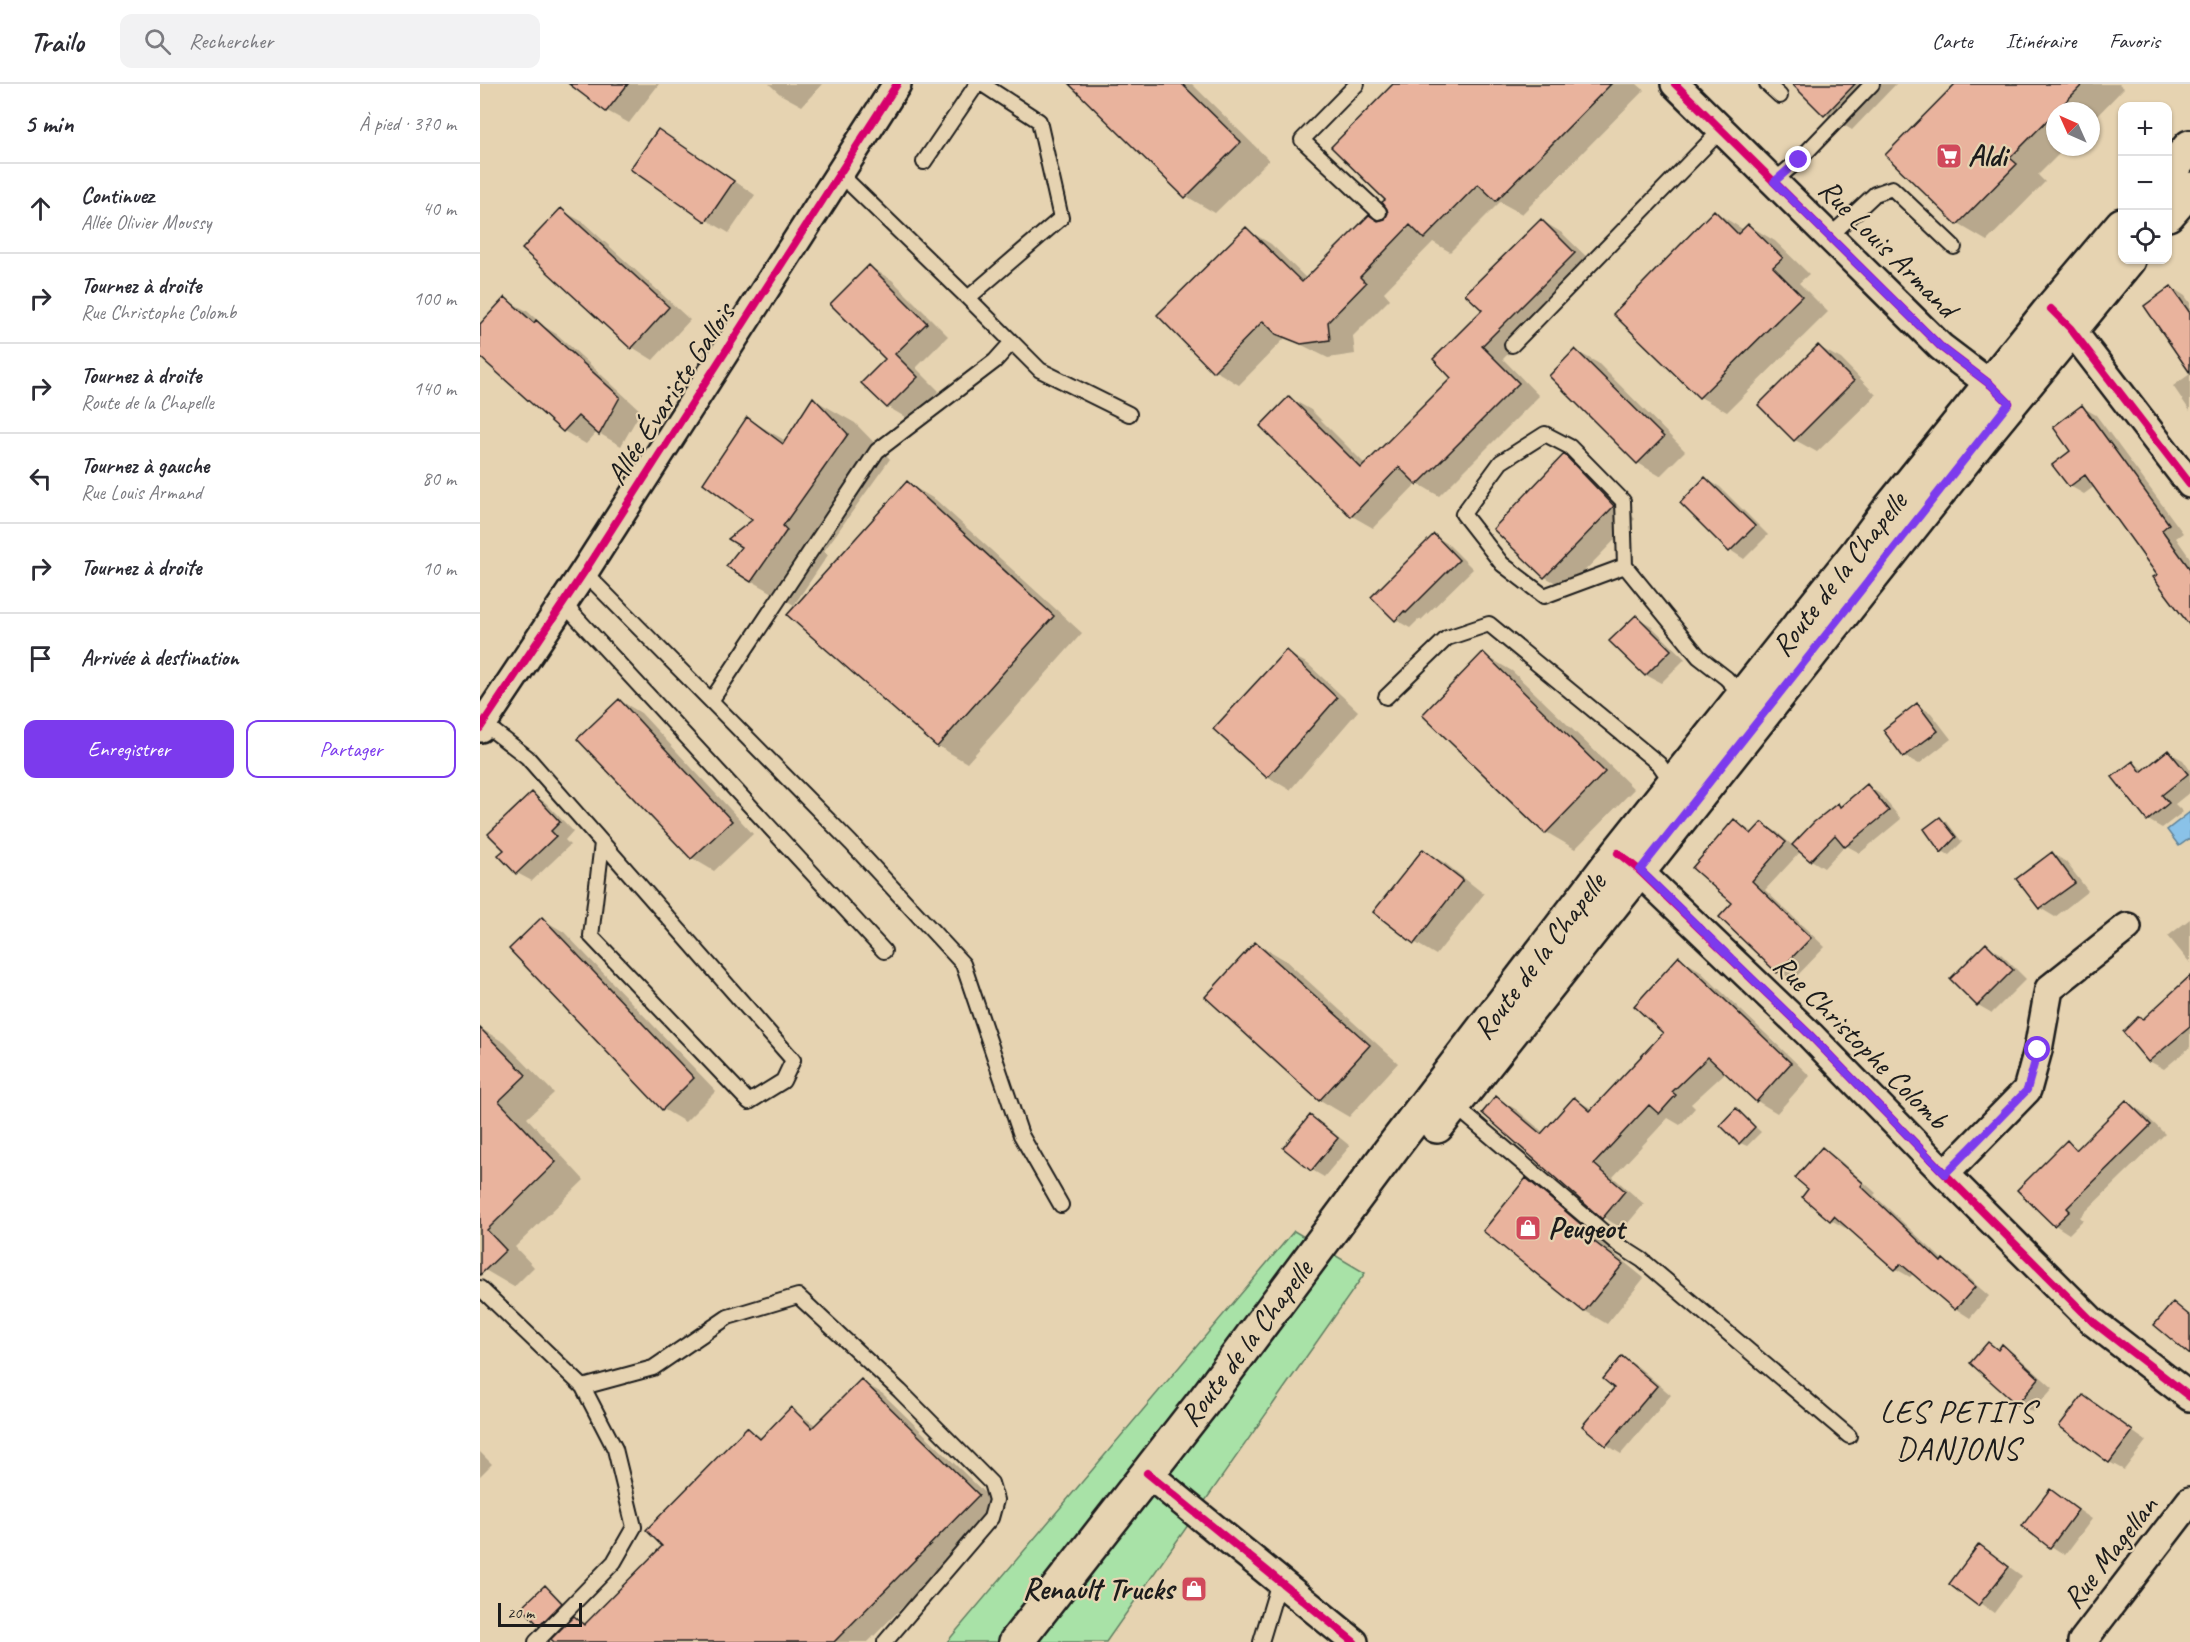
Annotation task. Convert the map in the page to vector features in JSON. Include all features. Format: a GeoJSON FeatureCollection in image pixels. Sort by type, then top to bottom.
{"type":"FeatureCollection","features":[{"type":"Feature","properties":{"kind":"main road"},"geometry":{"type":"LineString","coordinates":[[2177,194],[2190,147]]}},
{"type":"Feature","properties":{"kind":"main road","name":"Route de la Chapelle"},"geometry":{"type":"LineString","coordinates":[[1035,1642],[1154,1479],[1204,1401],[1396,1143],[1629,861],[1867,562],[1888,510],[2000,394],[2061,319],[2118,231]]}},
{"type":"Feature","properties":{"kind":"main road","name":"Route de la Chapelle"},"geometry":{"type":"LineString","coordinates":[[2061,319],[2123,264]]}},
{"type":"Feature","properties":{"kind":"main road","name":"Route de la Chapelle"},"geometry":{"type":"LineString","coordinates":[[1016,1642],[1154,1479],[1454,1105],[1629,861],[1673,784],[1743,696],[1867,562]]}},
{"type":"Feature","properties":{"kind":"street","name":"Allée Évariste Gallois"},"geometry":{"type":"LineString","coordinates":[[482,725],[584,572],[897,84]]}},
{"type":"Feature","properties":{"kind":"street","name":"Rue Louis Armand"},"geometry":{"type":"LineString","coordinates":[[1675,84],[1941,347],[2000,394]]}},
{"type":"Feature","properties":{"kind":"street"},"geometry":{"type":"LineString","coordinates":[[2061,319],[2190,484]]}},
{"type":"Feature","properties":{"kind":"street","name":"Rue Christophe Colomb"},"geometry":{"type":"LineString","coordinates":[[1629,861],[1810,1035],[2092,1321],[2190,1397]]}},
{"type":"Feature","properties":{"kind":"street"},"geometry":{"type":"LineString","coordinates":[[1945,1174],[2027,1090],[2038,1050],[2049,989],[2127,927]]}},
{"type":"Feature","properties":{"kind":"street"},"geometry":{"type":"LineString","coordinates":[[1154,1479],[1354,1642]]}},
{"type":"Feature","properties":{"kind":"street","name":"Rue Magellan"},"geometry":{"type":"LineString","coordinates":[[2082,1642],[2190,1501]]}},
{"type":"Feature","properties":{"kind":"lane"},"geometry":{"type":"LineString","coordinates":[[924,162],[977,84]]}},
{"type":"Feature","properties":{"kind":"lane"},"geometry":{"type":"LineString","coordinates":[[968,298],[1061,218],[1039,121],[982,84]]}},
{"type":"Feature","properties":{"kind":"lane"},"geometry":{"type":"LineString","coordinates":[[1357,84],[1302,140],[1379,212]]}},
{"type":"Feature","properties":{"kind":"lane"},"geometry":{"type":"LineString","coordinates":[[1767,84],[1780,96]]}},
{"type":"Feature","properties":{"kind":"lane"},"geometry":{"type":"LineString","coordinates":[[1774,182],[1799,160],[1872,84]]}},
{"type":"Feature","properties":{"kind":"lane"},"geometry":{"type":"LineString","coordinates":[[1512,345],[1721,130]]}},
{"type":"Feature","properties":{"kind":"lane"},"geometry":{"type":"LineString","coordinates":[[840,174],[1040,370],[1129,414]]}},
{"type":"Feature","properties":{"kind":"lane"},"geometry":{"type":"LineString","coordinates":[[1829,237],[1875,194],[1892,188],[1954,247]]}},
{"type":"Feature","properties":{"kind":"lane"},"geometry":{"type":"LineString","coordinates":[[711,701],[877,452],[994,361],[1012,342]]}},
{"type":"Feature","properties":{"kind":"lane"},"geometry":{"type":"LineString","coordinates":[[1625,566],[1544,596],[1502,564],[1463,514],[1501,462],[1545,434],[1570,447],[1623,501],[1625,566],[1699,657],[1726,678],[1743,696]]}},
{"type":"Feature","properties":{"kind":"lane"},"geometry":{"type":"LineString","coordinates":[[584,572],[851,843],[963,964],[1021,1135],[1061,1205]]}},
{"type":"Feature","properties":{"kind":"lane"},"geometry":{"type":"LineString","coordinates":[[563,603],[884,951]]}},
{"type":"Feature","properties":{"kind":"lane"},"geometry":{"type":"LineString","coordinates":[[1386,698],[1447,638],[1489,624],[1659,764],[1673,784]]}},
{"type":"Feature","properties":{"kind":"lane"},"geometry":{"type":"LineString","coordinates":[[482,725],[527,757],[794,1060],[783,1082],[749,1102],[591,936],[602,843]]}},
{"type":"Feature","properties":{"kind":"lane"},"geometry":{"type":"LineString","coordinates":[[1454,1105],[1620,1246],[1642,1260],[1849,1436]]}},
{"type":"Feature","properties":{"kind":"lane"},"geometry":{"type":"LineString","coordinates":[[480,1288],[583,1386],[615,1449],[634,1527],[614,1562],[536,1642]]}},
{"type":"Feature","properties":{"kind":"lane"},"geometry":{"type":"LineString","coordinates":[[583,1386],[653,1368],[728,1317],[798,1296],[900,1391],[991,1483],[996,1500],[991,1518],[885,1642]]}},
{"type":"Feature","properties":{"kind":"lane"},"geometry":{"type":"LineString","coordinates":[[1261,1642],[1279,1582]]}},
{"type":"Feature","properties":{"kind":"green space"},"geometry":{"type":"Polygon","coordinates":[[[1294,1231],[1365,1273],[1106,1642],[947,1642],[1294,1231]]]}},
{"type":"Feature","properties":{"kind":"water"},"geometry":{"type":"Polygon","coordinates":[[[2190,812],[2190,838],[2179,846],[2167,830],[2190,812]]]}},
{"type":"Feature","properties":{"kind":"building"},"geometry":{"type":"Polygon","coordinates":[[[569,84],[628,84],[606,112],[569,84]]]}},
{"type":"Feature","properties":{"kind":"building"},"geometry":{"type":"Polygon","coordinates":[[[1069,84],[1182,84],[1241,142],[1185,198],[1069,84]]]}},
{"type":"Feature","properties":{"kind":"building"},"geometry":{"type":"Polygon","coordinates":[[[1393,84],[1611,84],[1496,201],[1478,184],[1424,239],[1410,225],[1360,277],[1366,283],[1328,322],[1330,340],[1301,344],[1276,334],[1263,321],[1213,372],[1157,315],[1246,227],[1302,282],[1369,215],[1378,221],[1385,219],[1388,213],[1382,202],[1385,200],[1331,147],[1393,84]]]}},
{"type":"Feature","properties":{"kind":"building"},"geometry":{"type":"Polygon","coordinates":[[[1792,84],[1855,84],[1824,116],[1792,84]]]}},
{"type":"Feature","properties":{"kind":"building","name":"Aldi"},"geometry":{"type":"Polygon","coordinates":[[[1955,84],[2083,84],[2065,102],[2046,102],[2046,122],[2010,158],[2017,164],[1957,225],[1885,155],[1955,84]]]}},
{"type":"Feature","properties":{"kind":"building"},"geometry":{"type":"Polygon","coordinates":[[[658,129],[734,181],[706,222],[630,169],[658,129]]]}},
{"type":"Feature","properties":{"kind":"building"},"geometry":{"type":"Polygon","coordinates":[[[561,208],[669,307],[631,349],[522,249],[561,208]]]}},
{"type":"Feature","properties":{"kind":"building"},"geometry":{"type":"Polygon","coordinates":[[[1714,210],[1738,234],[1748,224],[1783,258],[1773,267],[1802,296],[1699,398],[1613,314],[1714,210]]]}},
{"type":"Feature","properties":{"kind":"building"},"geometry":{"type":"Polygon","coordinates":[[[1541,219],[1575,253],[1482,346],[1519,383],[1417,485],[1399,467],[1351,517],[1260,426],[1289,396],[1361,468],[1451,378],[1433,359],[1482,310],[1465,294],[1541,219]]]}},
{"type":"Feature","properties":{"kind":"building"},"geometry":{"type":"Polygon","coordinates":[[[869,265],[927,323],[895,354],[918,377],[887,408],[861,383],[885,359],[830,304],[869,265]]]}},
{"type":"Feature","properties":{"kind":"building"},"geometry":{"type":"Polygon","coordinates":[[[2171,286],[2190,313],[2190,373],[2144,306],[2171,286]]]}},
{"type":"Feature","properties":{"kind":"building"},"geometry":{"type":"Polygon","coordinates":[[[505,297],[534,323],[536,320],[620,397],[599,435],[578,416],[563,432],[480,357],[480,324],[505,297]]]}},
{"type":"Feature","properties":{"kind":"building"},"geometry":{"type":"Polygon","coordinates":[[[1818,345],[1854,381],[1794,441],[1758,405],[1818,345]]]}},
{"type":"Feature","properties":{"kind":"building"},"geometry":{"type":"Polygon","coordinates":[[[1575,349],[1664,437],[1637,464],[1549,376],[1575,349]]]}},
{"type":"Feature","properties":{"kind":"building"},"geometry":{"type":"Polygon","coordinates":[[[813,397],[848,434],[783,526],[787,530],[751,582],[726,566],[741,547],[728,539],[752,520],[703,483],[747,417],[783,444],[813,397]]]}},
{"type":"Feature","properties":{"kind":"building"},"geometry":{"type":"Polygon","coordinates":[[[2082,405],[2169,524],[2162,530],[2190,569],[2190,626],[2153,577],[2157,575],[2085,475],[2069,487],[2052,465],[2070,451],[2053,427],[2082,405]]]}},
{"type":"Feature","properties":{"kind":"building"},"geometry":{"type":"Polygon","coordinates":[[[1564,454],[1614,506],[1544,578],[1493,529],[1564,454]]]}},
{"type":"Feature","properties":{"kind":"building"},"geometry":{"type":"Polygon","coordinates":[[[1705,477],[1755,526],[1729,552],[1680,503],[1705,477]]]}},
{"type":"Feature","properties":{"kind":"building"},"geometry":{"type":"Polygon","coordinates":[[[907,481],[1054,616],[937,747],[787,615],[907,481]]]}},
{"type":"Feature","properties":{"kind":"building"},"geometry":{"type":"Polygon","coordinates":[[[1434,534],[1459,560],[1395,621],[1371,597],[1434,534]]]}},
{"type":"Feature","properties":{"kind":"building"},"geometry":{"type":"Polygon","coordinates":[[[1636,615],[1671,650],[1645,676],[1609,641],[1636,615]]]}},
{"type":"Feature","properties":{"kind":"building"},"geometry":{"type":"Polygon","coordinates":[[[1286,650],[1337,698],[1267,778],[1213,729],[1286,650]]]}},
{"type":"Feature","properties":{"kind":"building"},"geometry":{"type":"Polygon","coordinates":[[[1483,652],[1605,772],[1545,834],[1422,715],[1483,652]]]}},
{"type":"Feature","properties":{"kind":"building"},"geometry":{"type":"Polygon","coordinates":[[[619,699],[732,821],[691,859],[577,739],[619,699]]]}},
{"type":"Feature","properties":{"kind":"building"},"geometry":{"type":"Polygon","coordinates":[[[1917,703],[1938,731],[1903,757],[1883,730],[1917,703]]]}},
{"type":"Feature","properties":{"kind":"building"},"geometry":{"type":"Polygon","coordinates":[[[2168,750],[2188,774],[2162,795],[2169,803],[2147,821],[2112,777],[2133,761],[2141,772],[2168,750]]]}},
{"type":"Feature","properties":{"kind":"building"},"geometry":{"type":"Polygon","coordinates":[[[1867,784],[1889,811],[1845,847],[1835,835],[1810,861],[1792,845],[1814,822],[1838,803],[1840,807],[1867,784]]]}},
{"type":"Feature","properties":{"kind":"building"},"geometry":{"type":"Polygon","coordinates":[[[532,792],[560,822],[551,831],[556,836],[516,874],[498,855],[504,850],[488,834],[532,792]]]}},
{"type":"Feature","properties":{"kind":"building"},"geometry":{"type":"Polygon","coordinates":[[[1940,817],[1956,837],[1941,853],[1924,829],[1940,817]]]}},
{"type":"Feature","properties":{"kind":"building"},"geometry":{"type":"Polygon","coordinates":[[[1734,819],[1751,834],[1762,822],[1786,842],[1752,881],[1811,938],[1777,973],[1719,917],[1732,903],[1692,868],[1734,819]]]}},
{"type":"Feature","properties":{"kind":"building"},"geometry":{"type":"Polygon","coordinates":[[[1423,849],[1463,880],[1414,944],[1373,912],[1423,849]]]}},
{"type":"Feature","properties":{"kind":"building"},"geometry":{"type":"Polygon","coordinates":[[[2052,852],[2075,883],[2039,909],[2016,879],[2052,852]]]}},
{"type":"Feature","properties":{"kind":"building"},"geometry":{"type":"Polygon","coordinates":[[[542,917],[694,1078],[662,1110],[509,949],[542,917]]]}},
{"type":"Feature","properties":{"kind":"building"},"geometry":{"type":"Polygon","coordinates":[[[1255,942],[1370,1045],[1319,1101],[1205,997],[1255,942]]]}},
{"type":"Feature","properties":{"kind":"building"},"geometry":{"type":"Polygon","coordinates":[[[1986,943],[2013,970],[1977,1006],[1950,979],[1986,943]]]}},
{"type":"Feature","properties":{"kind":"building"},"geometry":{"type":"Polygon","coordinates":[[[1679,956],[1791,1063],[1756,1102],[1708,1057],[1672,1092],[1676,1095],[1659,1114],[1649,1105],[1594,1164],[1625,1191],[1602,1219],[1482,1113],[1496,1096],[1541,1134],[1574,1097],[1590,1111],[1663,1033],[1634,1006],[1679,956]]]}},
{"type":"Feature","properties":{"kind":"building"},"geometry":{"type":"Polygon","coordinates":[[[2190,976],[2190,1027],[2148,1062],[2123,1032],[2138,1017],[2143,1019],[2190,976]]]}},
{"type":"Feature","properties":{"kind":"building"},"geometry":{"type":"Polygon","coordinates":[[[480,1028],[526,1075],[499,1101],[556,1162],[487,1230],[506,1250],[480,1275],[480,1028]]]}},
{"type":"Feature","properties":{"kind":"building"},"geometry":{"type":"Polygon","coordinates":[[[2126,1100],[2151,1125],[2067,1208],[2070,1211],[2054,1226],[2017,1190],[2067,1140],[2076,1150],[2126,1100]]]}},
{"type":"Feature","properties":{"kind":"building"},"geometry":{"type":"Polygon","coordinates":[[[1736,1108],[1755,1127],[1739,1144],[1720,1125],[1736,1108]]]}},
{"type":"Feature","properties":{"kind":"building"},"geometry":{"type":"Polygon","coordinates":[[[1310,1115],[1338,1138],[1311,1171],[1283,1148],[1310,1115]]]}},
{"type":"Feature","properties":{"kind":"building"},"geometry":{"type":"Polygon","coordinates":[[[1822,1147],[1863,1183],[1861,1186],[1941,1262],[1943,1259],[1975,1287],[1955,1310],[1901,1264],[1895,1270],[1834,1216],[1830,1221],[1802,1197],[1808,1189],[1795,1178],[1822,1147]]]}},
{"type":"Feature","properties":{"kind":"building"},"geometry":{"type":"Polygon","coordinates":[[[1526,1178],[1590,1232],[1587,1236],[1623,1264],[1584,1312],[1483,1231],[1526,1178]]]}},
{"type":"Feature","properties":{"kind":"building"},"geometry":{"type":"Polygon","coordinates":[[[2173,1302],[2190,1316],[2190,1355],[2154,1325],[2173,1302]]]}},
{"type":"Feature","properties":{"kind":"building"},"geometry":{"type":"Polygon","coordinates":[[[1988,1342],[1998,1350],[2002,1344],[2039,1378],[2017,1405],[1970,1363],[1988,1342]]]}},
{"type":"Feature","properties":{"kind":"building"},"geometry":{"type":"Polygon","coordinates":[[[1622,1356],[1657,1386],[1606,1446],[1582,1426],[1614,1388],[1603,1379],[1622,1356]]]}},
{"type":"Feature","properties":{"kind":"building"},"geometry":{"type":"Polygon","coordinates":[[[861,1379],[979,1495],[834,1642],[554,1642],[551,1639],[574,1616],[584,1625],[662,1546],[646,1530],[747,1427],[760,1439],[791,1407],[812,1428],[861,1379]]]}},
{"type":"Feature","properties":{"kind":"building"},"geometry":{"type":"Polygon","coordinates":[[[2083,1395],[2133,1431],[2109,1463],[2059,1426],[2083,1395]]]}},
{"type":"Feature","properties":{"kind":"building"},"geometry":{"type":"Polygon","coordinates":[[[2050,1489],[2078,1510],[2050,1548],[2022,1526],[2050,1489]]]}},
{"type":"Feature","properties":{"kind":"building"},"geometry":{"type":"Polygon","coordinates":[[[1979,1544],[2009,1567],[1978,1606],[1949,1584],[1979,1544]]]}},
{"type":"Feature","properties":{"kind":"building"},"geometry":{"type":"Polygon","coordinates":[[[545,1585],[562,1603],[539,1626],[522,1607],[545,1585]]]}},
{"type":"Feature","properties":{"kind":"cycle path"},"geometry":{"type":"LineString","coordinates":[[480,728],[584,572],[897,84]]}},
{"type":"Feature","properties":{"kind":"cycle path"},"geometry":{"type":"LineString","coordinates":[[1675,84],[1941,347],[1991,385],[2009,403]]}},
{"type":"Feature","properties":{"kind":"cycle path"},"geometry":{"type":"LineString","coordinates":[[2051,309],[2070,328],[2190,484]]}},
{"type":"Feature","properties":{"kind":"cycle path"},"geometry":{"type":"LineString","coordinates":[[1618,853],[1639,870],[1810,1035],[2092,1321],[2190,1397]]}},
{"type":"Feature","properties":{"kind":"cycle path"},"geometry":{"type":"LineString","coordinates":[[1147,1473],[1354,1642]]}},
{"type":"Feature","properties":{"kind":"place","name":"Aldi"},"geometry":{"type":"Point","coordinates":[1949,156]}},
{"type":"Feature","properties":{"kind":"place","name":"Peugeot"},"geometry":{"type":"Point","coordinates":[1528,1228]}},
{"type":"Feature","properties":{"kind":"place","name":"Renault Trucks"},"geometry":{"type":"Point","coordinates":[1194,1589]}},
{"type":"Feature","properties":{"kind":"district","name":"LES PETITS DANJONS"},"geometry":{"type":"Point","coordinates":[1958,1430]}},
{"type":"Feature","properties":{"kind":"route"},"geometry":{"type":"LineString","coordinates":[[1799,160],[1774,182],[1941,347],[1991,385],[2009,403],[1640,870],[1810,1035],[1945,1174],[2027,1090],[2038,1050]]}}]}
